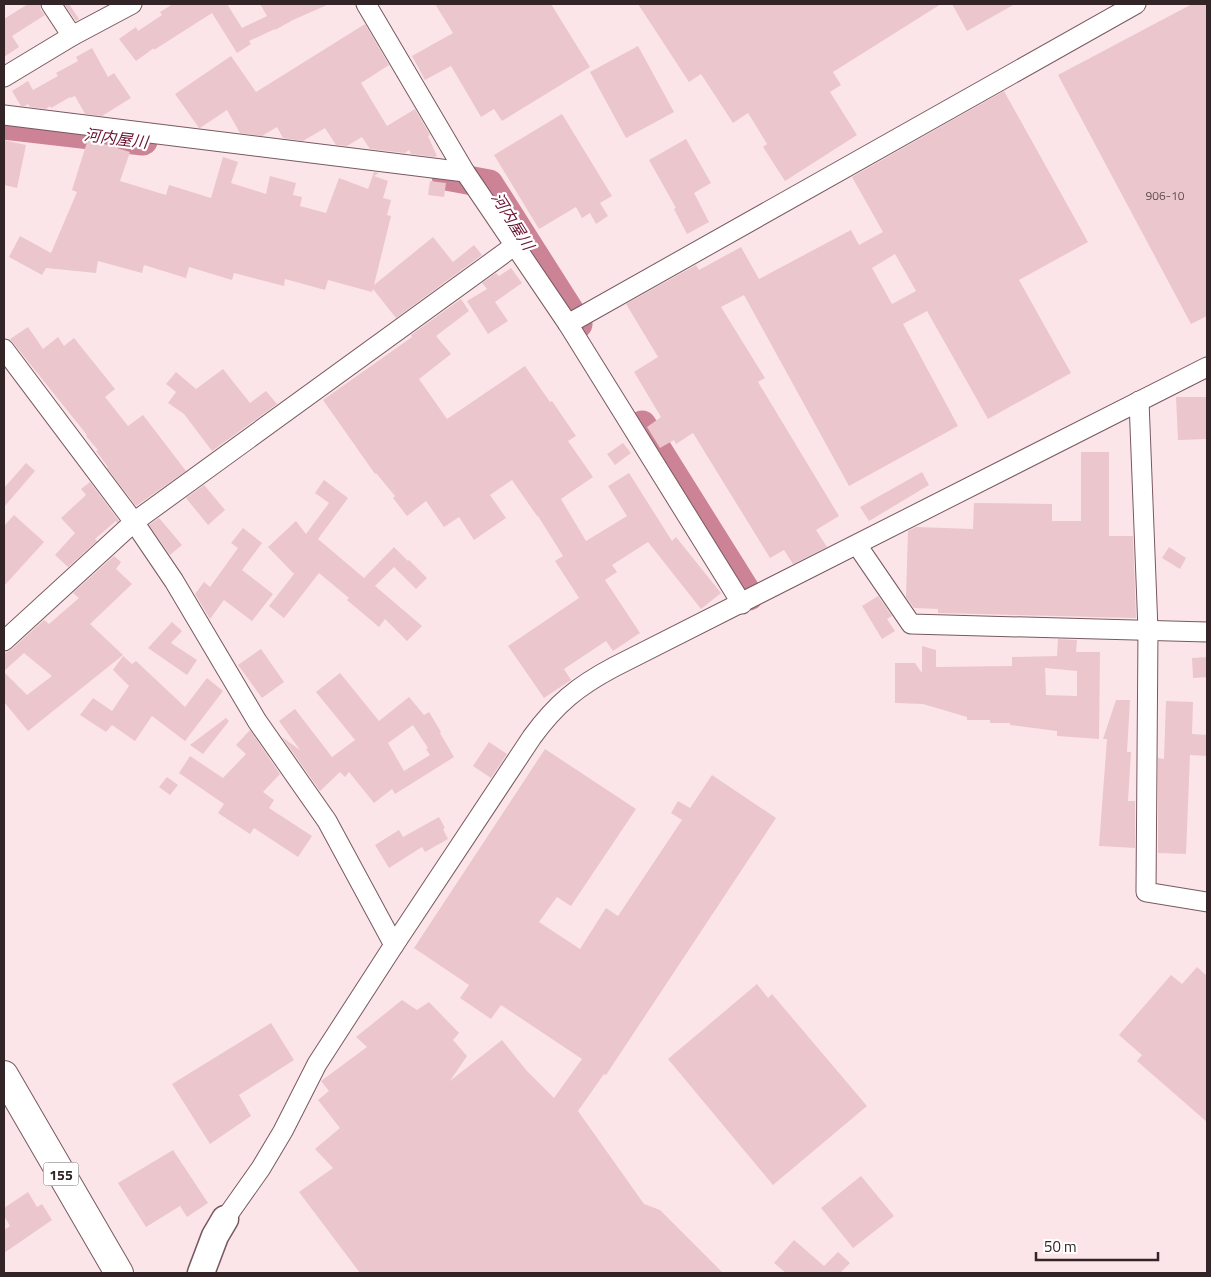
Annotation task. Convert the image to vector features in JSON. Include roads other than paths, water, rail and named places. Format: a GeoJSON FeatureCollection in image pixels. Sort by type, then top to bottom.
{"type":"FeatureCollection","features":[{"type":"Feature","properties":{"kind":"highway","name":"155"},"geometry":{"type":"LineString","coordinates":[[4,1076],[119,1273]]}},
{"type":"Feature","properties":{"kind":"street"},"geometry":{"type":"LineString","coordinates":[[51,4],[72,36]]}},
{"type":"Feature","properties":{"kind":"street"},"geometry":{"type":"LineString","coordinates":[[4,77],[72,36],[132,4]]}},
{"type":"Feature","properties":{"kind":"street"},"geometry":{"type":"LineString","coordinates":[[366,4],[465,172],[568,324],[742,604]]}},
{"type":"Feature","properties":{"kind":"street"},"geometry":{"type":"LineString","coordinates":[[568,324],[1136,4]]}},
{"type":"Feature","properties":{"kind":"street"},"geometry":{"type":"LineString","coordinates":[[4,116],[465,172]]}},
{"type":"Feature","properties":{"kind":"street"},"geometry":{"type":"LineString","coordinates":[[4,641],[134,522],[514,246]]}},
{"type":"Feature","properties":{"kind":"street"},"geometry":{"type":"LineString","coordinates":[[4,350],[134,522],[174,581],[257,721],[327,822],[394,946]]}},
{"type":"Feature","properties":{"kind":"street"},"geometry":{"type":"LineString","coordinates":[[201,1273],[215,1236],[261,1168],[283,1131],[317,1064],[532,737],[555,709],[573,693],[595,678],[1207,367]]}},
{"type":"Feature","properties":{"kind":"street"},"geometry":{"type":"LineString","coordinates":[[1139,402],[1148,630],[1146,892],[1207,902]]}},
{"type":"Feature","properties":{"kind":"street"},"geometry":{"type":"LineString","coordinates":[[858,545],[911,624],[1207,632]]}},
{"type":"Feature","properties":{"kind":"waterway","name":"河内屋川"},"geometry":{"type":"LineString","coordinates":[[4,125],[143,141]]}},
{"type":"Feature","properties":{"kind":"waterway","name":"河内屋川"},"geometry":{"type":"LineString","coordinates":[[446,176],[489,184],[578,324]]}},
{"type":"Feature","properties":{"kind":"waterway","name":"河内屋川"},"geometry":{"type":"LineString","coordinates":[[642,425],[749,596]]}}]}
